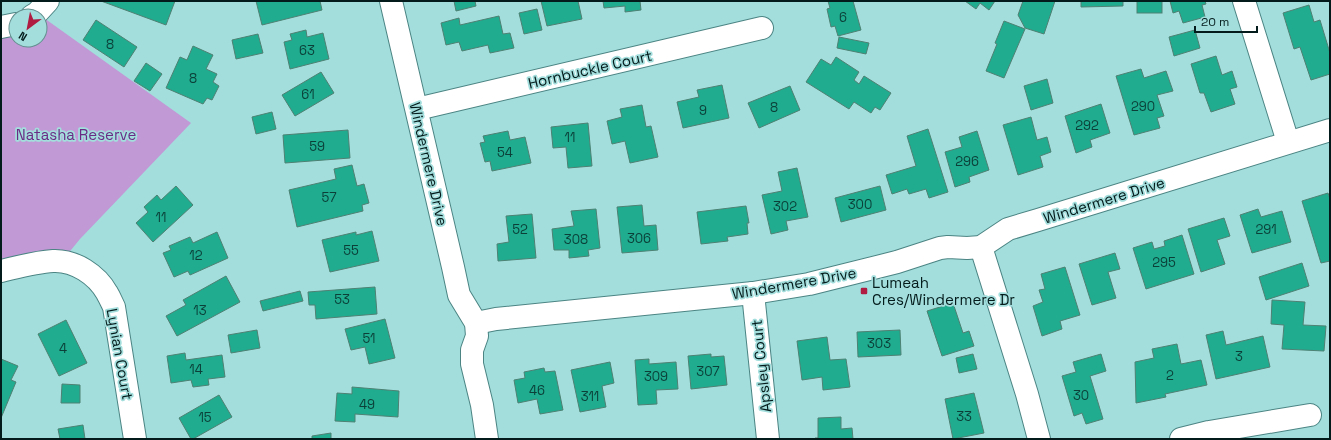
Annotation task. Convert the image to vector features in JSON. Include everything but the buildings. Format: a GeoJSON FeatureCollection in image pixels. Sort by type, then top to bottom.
{"type":"FeatureCollection","features":[{"type":"Feature","properties":{"kind":"street","name":"Windermere Drive"},"geometry":{"type":"LineString","coordinates":[[391,1],[457,289],[462,301],[471,312],[476,323],[496,319],[753,293],[809,284],[904,260],[940,248],[981,247],[1016,225],[1038,220],[1330,130]]}},
{"type":"Feature","properties":{"kind":"street"},"geometry":{"type":"LineString","coordinates":[[1244,1],[1288,142]]}},
{"type":"Feature","properties":{"kind":"street","name":"Hornbuckle Court"},"geometry":{"type":"LineString","coordinates":[[416,109],[762,28]]}},
{"type":"Feature","properties":{"kind":"street"},"geometry":{"type":"LineString","coordinates":[[981,247],[1027,394],[1039,439]]}},
{"type":"Feature","properties":{"kind":"street","name":"Lynian Court"},"geometry":{"type":"LineString","coordinates":[[1,271],[34,264],[62,261],[71,263],[85,270],[98,280],[107,293],[114,308],[135,439]]}},
{"type":"Feature","properties":{"kind":"street","name":"Apsley Court"},"geometry":{"type":"LineString","coordinates":[[753,293],[768,439]]}},
{"type":"Feature","properties":{"kind":"street"},"geometry":{"type":"LineString","coordinates":[[476,323],[477,336],[472,350],[472,364],[482,405],[487,439]]}},
{"type":"Feature","properties":{"kind":"street"},"geometry":{"type":"LineString","coordinates":[[1181,439],[1209,432],[1310,415]]}},
{"type":"Feature","properties":{"kind":"green space","name":"Natasha Reserve"},"geometry":{"type":"Polygon","coordinates":[[[48,21],[191,123],[80,239],[62,261],[1,271],[1,27],[8,26],[8,48],[48,48],[48,21]]]}},
{"type":"Feature","properties":{"kind":"place","name":"Lumeah Cres/Windermere Dr"},"geometry":{"type":"Point","coordinates":[864,291]}}]}
